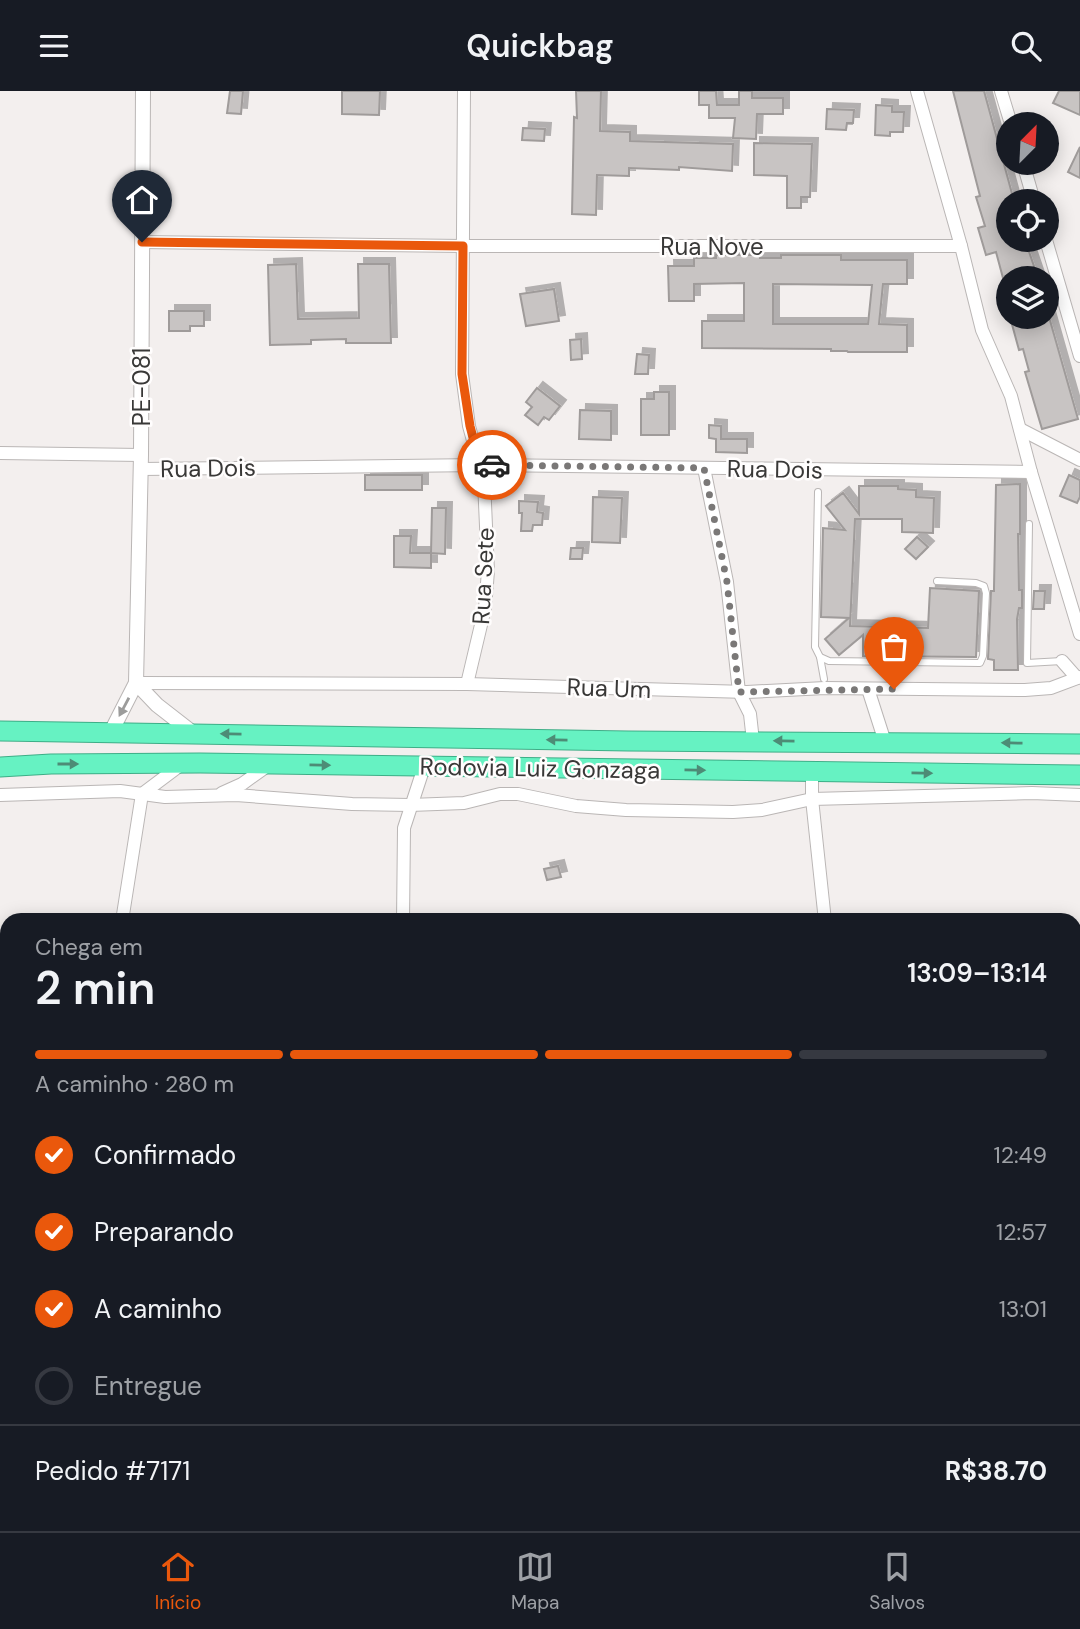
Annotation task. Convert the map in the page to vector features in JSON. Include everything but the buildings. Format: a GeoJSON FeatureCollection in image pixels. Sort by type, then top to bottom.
{"type":"FeatureCollection","features":[{"type":"Feature","properties":{"kind":"highway","name":"Rodovia Luiz Gonzaga"},"geometry":{"type":"LineString","coordinates":[[0,731],[614,741],[1080,744]]}},
{"type":"Feature","properties":{"kind":"highway","name":"Rodovia Luiz Gonzaga"},"geometry":{"type":"LineString","coordinates":[[0,767],[184,763],[1080,775]]}},
{"type":"Feature","properties":{"kind":"street","name":"PE-081"},"geometry":{"type":"LineString","coordinates":[[136,683],[141,462],[143,91]]}},
{"type":"Feature","properties":{"kind":"street","name":"Rua Sete"},"geometry":{"type":"LineString","coordinates":[[464,91],[462,374],[470,426],[484,481],[488,571],[485,608],[467,684]]}},
{"type":"Feature","properties":{"kind":"street"},"geometry":{"type":"LineString","coordinates":[[917,91],[982,330],[1011,396],[1080,634]]}},
{"type":"Feature","properties":{"kind":"street"},"geometry":{"type":"LineString","coordinates":[[1002,91],[1008,112]]}},
{"type":"Feature","properties":{"kind":"street"},"geometry":{"type":"LineString","coordinates":[[142,242],[463,246]]}},
{"type":"Feature","properties":{"kind":"street","name":"Rua Nove"},"geometry":{"type":"LineString","coordinates":[[463,246],[961,246]]}},
{"type":"Feature","properties":{"kind":"street"},"geometry":{"type":"LineString","coordinates":[[1049,252],[1080,356]]}},
{"type":"Feature","properties":{"kind":"street"},"geometry":{"type":"LineString","coordinates":[[1020,429],[1080,460]]}},
{"type":"Feature","properties":{"kind":"street","name":"Rua Dois"},"geometry":{"type":"LineString","coordinates":[[0,453],[141,462],[1031,472]]}},
{"type":"Feature","properties":{"kind":"street"},"geometry":{"type":"LineString","coordinates":[[704,468],[727,582],[739,692],[750,714],[753,741]]}},
{"type":"Feature","properties":{"kind":"street"},"geometry":{"type":"LineString","coordinates":[[1062,661],[1079,677]]}},
{"type":"Feature","properties":{"kind":"street","name":"Rua Um"},"geometry":{"type":"LineString","coordinates":[[136,683],[467,684],[739,692],[825,684],[868,689],[1026,690],[1051,688],[1079,677]]}},
{"type":"Feature","properties":{"kind":"street"},"geometry":{"type":"LineString","coordinates":[[111,732],[136,683],[157,705],[193,733]]}},
{"type":"Feature","properties":{"kind":"street"},"geometry":{"type":"LineString","coordinates":[[868,689],[886,742]]}},
{"type":"Feature","properties":{"kind":"street"},"geometry":{"type":"LineString","coordinates":[[123,913],[142,794],[184,763]]}},
{"type":"Feature","properties":{"kind":"street"},"geometry":{"type":"LineString","coordinates":[[216,795],[242,784],[270,764]]}},
{"type":"Feature","properties":{"kind":"street"},"geometry":{"type":"LineString","coordinates":[[403,913],[402,848],[410,805],[424,767]]}},
{"type":"Feature","properties":{"kind":"street"},"geometry":{"type":"LineString","coordinates":[[813,772],[812,799],[824,913]]}},
{"type":"Feature","properties":{"kind":"street"},"geometry":{"type":"LineString","coordinates":[[0,795],[120,791],[165,797],[264,796],[352,804],[410,805],[464,803],[500,794],[518,794],[576,806],[733,812],[762,810],[812,799],[1032,793],[1080,795]]}},
{"type":"Feature","properties":{"kind":"lane"},"geometry":{"type":"LineString","coordinates":[[818,492],[815,647],[820,657],[825,684]]}},
{"type":"Feature","properties":{"kind":"lane"},"geometry":{"type":"LineString","coordinates":[[1027,673],[1029,524]]}},
{"type":"Feature","properties":{"kind":"lane"},"geometry":{"type":"LineString","coordinates":[[820,657],[829,661],[980,663],[983,656],[985,590],[981,584],[976,583],[937,582]]}},
{"type":"Feature","properties":{"kind":"lane"},"geometry":{"type":"LineString","coordinates":[[1027,663],[1062,661]]}},
{"type":"Feature","properties":{"kind":"way so far"},"geometry":{"type":"LineString","coordinates":[[492,465],[704,468],[727,582],[739,692],[825,688],[894,689]]}},
{"type":"Feature","properties":{"kind":"route"},"geometry":{"type":"LineString","coordinates":[[142,242],[463,246],[462,374],[470,426],[480,465],[492,465]]}}]}
